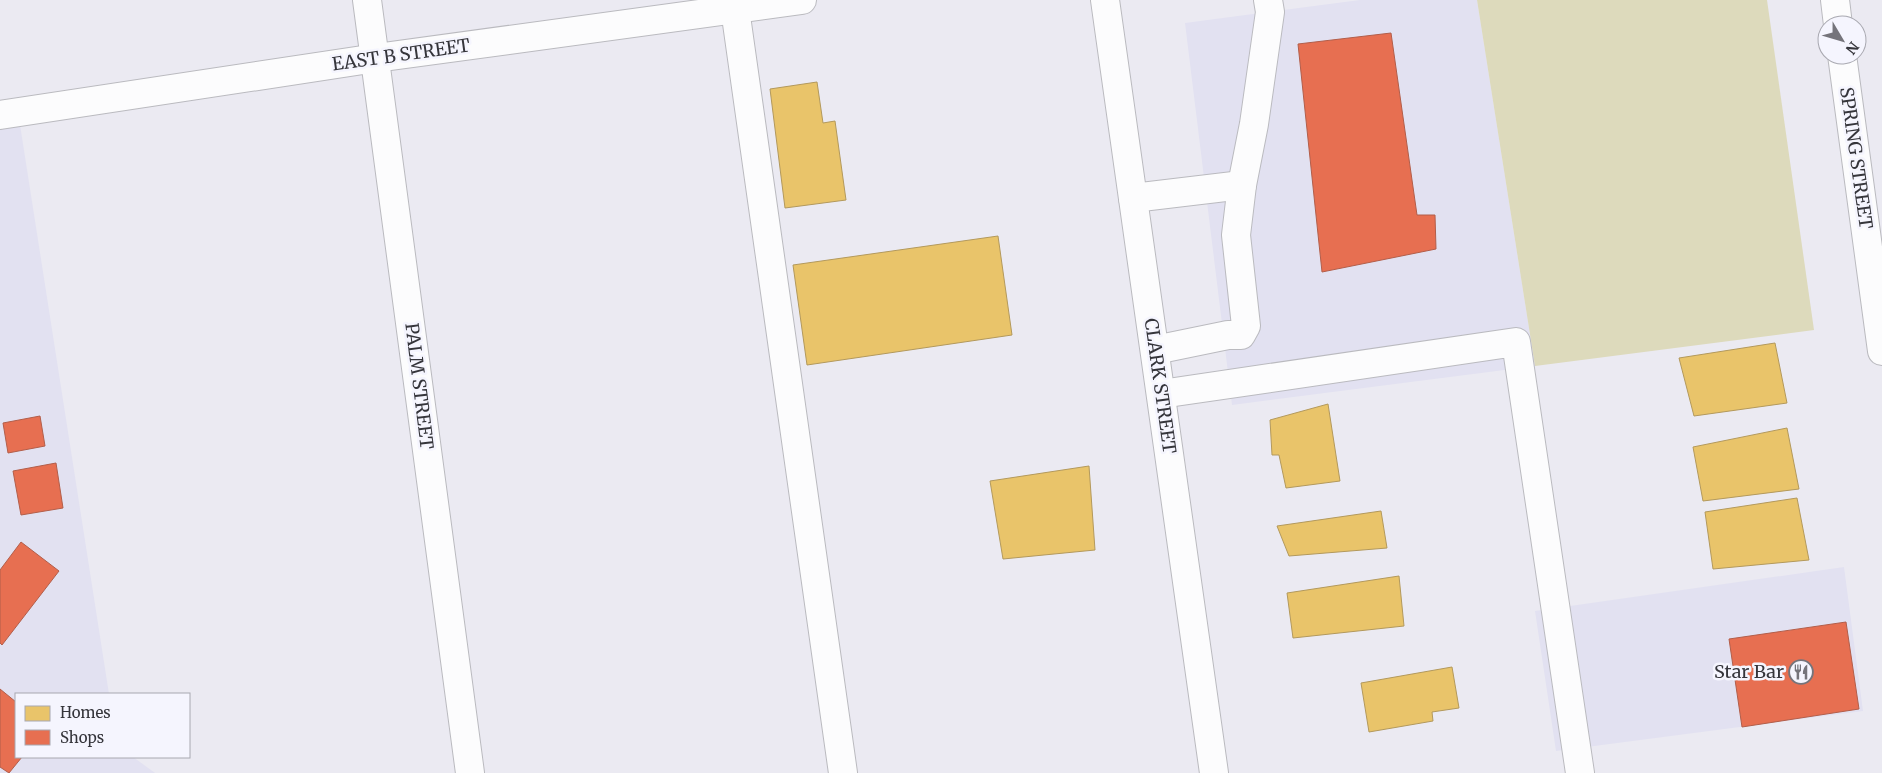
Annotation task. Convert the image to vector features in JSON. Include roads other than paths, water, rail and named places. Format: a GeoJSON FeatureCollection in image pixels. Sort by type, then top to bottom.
{"type":"FeatureCollection","features":[{"type":"Feature","properties":{"kind":"street","name":"PALM STREET"},"geometry":{"type":"LineString","coordinates":[[367,0],[470,773]]}},
{"type":"Feature","properties":{"kind":"street","name":"EAST B STREET"},"geometry":{"type":"LineString","coordinates":[[0,115],[376,58],[802,0]]}},
{"type":"Feature","properties":{"kind":"street","name":"CLARK STREET"},"geometry":{"type":"LineString","coordinates":[[1105,0],[1214,773]]}},
{"type":"Feature","properties":{"kind":"street"},"geometry":{"type":"LineString","coordinates":[[1155,350],[1228,335],[1241,335],[1246,326],[1236,235],[1242,185],[1254,124],[1270,12],[1268,0]]}},
{"type":"Feature","properties":{"kind":"street"},"geometry":{"type":"LineString","coordinates":[[1835,0],[1837,15]]}},
{"type":"Feature","properties":{"kind":"street"},"geometry":{"type":"LineString","coordinates":[[735,9],[843,773]]}},
{"type":"Feature","properties":{"kind":"street","name":"SPRING STREET"},"geometry":{"type":"LineString","coordinates":[[1843,65],[1882,351]]}},
{"type":"Feature","properties":{"kind":"street"},"geometry":{"type":"LineString","coordinates":[[1133,198],[1242,185]]}},
{"type":"Feature","properties":{"kind":"street"},"geometry":{"type":"LineString","coordinates":[[1161,394],[1516,342],[1580,773]]}},
{"type":"Feature","properties":{"kind":"place","name":"Star Bar"},"geometry":{"type":"Point","coordinates":[1801,672]}}]}
